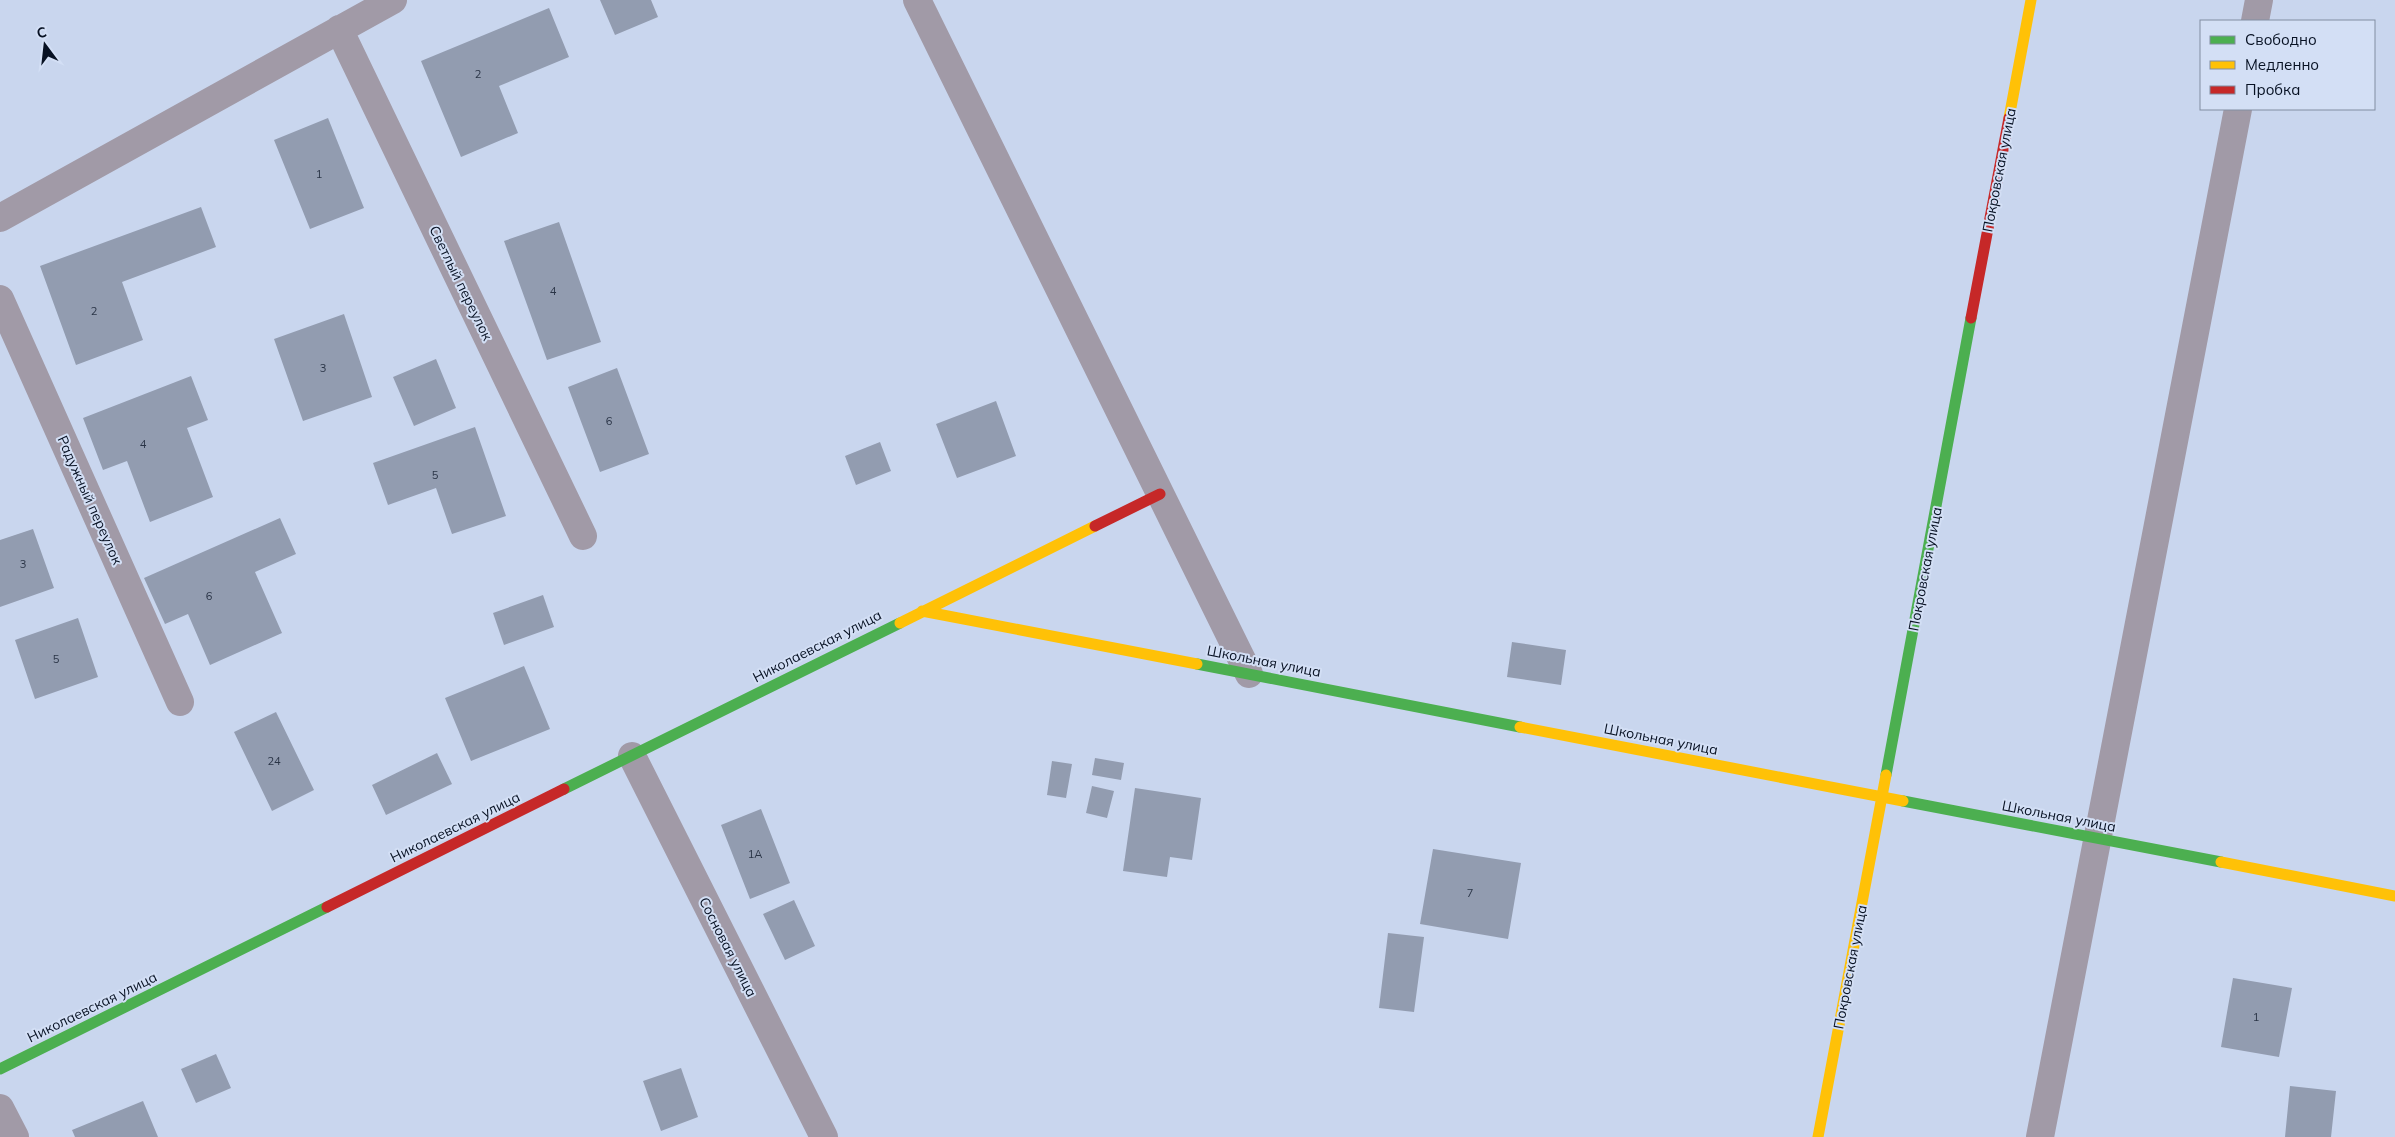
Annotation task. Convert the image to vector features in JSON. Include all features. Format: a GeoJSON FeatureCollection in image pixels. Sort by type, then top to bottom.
{"type":"FeatureCollection","features":[{"type":"Feature","properties":{"kind":"street"},"geometry":{"type":"LineString","coordinates":[[0,218],[393,0]]}},
{"type":"Feature","properties":{"kind":"street"},"geometry":{"type":"LineString","coordinates":[[917,0],[1249,674]]}},
{"type":"Feature","properties":{"kind":"street","name":"Покровская улица"},"geometry":{"type":"LineString","coordinates":[[1818,1137],[2031,0]]}},
{"type":"Feature","properties":{"kind":"street"},"geometry":{"type":"LineString","coordinates":[[2255,20],[2259,0]]}},
{"type":"Feature","properties":{"kind":"street","name":"Светлый переулок"},"geometry":{"type":"LineString","coordinates":[[339,29],[583,536]]}},
{"type":"Feature","properties":{"kind":"street"},"geometry":{"type":"LineString","coordinates":[[2040,1137],[2238,110]]}},
{"type":"Feature","properties":{"kind":"street","name":"Радужный переулок"},"geometry":{"type":"LineString","coordinates":[[0,299],[180,702]]}},
{"type":"Feature","properties":{"kind":"street","name":"Николаевская улица"},"geometry":{"type":"LineString","coordinates":[[0,1069],[922,610],[1160,494]]}},
{"type":"Feature","properties":{"kind":"street","name":"Школьная улица"},"geometry":{"type":"LineString","coordinates":[[922,610],[2395,896]]}},
{"type":"Feature","properties":{"kind":"street","name":"Сосновая улица"},"geometry":{"type":"LineString","coordinates":[[632,756],[824,1137]]}},
{"type":"Feature","properties":{"kind":"street"},"geometry":{"type":"LineString","coordinates":[[0,1108],[15,1137]]}},
{"type":"Feature","properties":{"kind":"building"},"geometry":{"type":"Polygon","coordinates":[[[600,0],[651,0],[658,17],[615,35],[600,0]]]}},
{"type":"Feature","properties":{"kind":"building"},"geometry":{"type":"Polygon","coordinates":[[[549,8],[569,57],[499,86],[518,133],[461,157],[421,61],[549,8]]]}},
{"type":"Feature","properties":{"kind":"building"},"geometry":{"type":"Polygon","coordinates":[[[328,118],[364,208],[310,229],[274,140],[328,118]]]}},
{"type":"Feature","properties":{"kind":"building"},"geometry":{"type":"Polygon","coordinates":[[[201,207],[216,247],[122,282],[143,340],[76,365],[40,266],[201,207]]]}},
{"type":"Feature","properties":{"kind":"building"},"geometry":{"type":"Polygon","coordinates":[[[559,222],[601,342],[547,360],[504,241],[559,222]]]}},
{"type":"Feature","properties":{"kind":"building"},"geometry":{"type":"Polygon","coordinates":[[[344,314],[372,397],[303,421],[274,339],[344,314]]]}},
{"type":"Feature","properties":{"kind":"building"},"geometry":{"type":"Polygon","coordinates":[[[436,359],[456,408],[414,426],[393,377],[436,359]]]}},
{"type":"Feature","properties":{"kind":"building"},"geometry":{"type":"Polygon","coordinates":[[[617,368],[649,454],[600,472],[568,387],[617,368]]]}},
{"type":"Feature","properties":{"kind":"building"},"geometry":{"type":"Polygon","coordinates":[[[191,376],[208,420],[187,428],[213,497],[150,522],[127,461],[103,470],[83,418],[191,376]]]}},
{"type":"Feature","properties":{"kind":"building"},"geometry":{"type":"Polygon","coordinates":[[[996,401],[1016,456],[957,478],[936,424],[996,401]]]}},
{"type":"Feature","properties":{"kind":"building"},"geometry":{"type":"Polygon","coordinates":[[[475,427],[506,516],[452,534],[436,488],[388,505],[373,463],[475,427]]]}},
{"type":"Feature","properties":{"kind":"building"},"geometry":{"type":"Polygon","coordinates":[[[880,442],[891,471],[856,485],[845,456],[880,442]]]}},
{"type":"Feature","properties":{"kind":"building"},"geometry":{"type":"Polygon","coordinates":[[[280,518],[296,554],[255,572],[282,633],[210,665],[188,614],[165,624],[144,578],[280,518]]]}},
{"type":"Feature","properties":{"kind":"building"},"geometry":{"type":"Polygon","coordinates":[[[33,529],[54,588],[0,607],[0,540],[33,529]]]}},
{"type":"Feature","properties":{"kind":"building"},"geometry":{"type":"Polygon","coordinates":[[[543,595],[554,627],[504,645],[493,613],[543,595]]]}},
{"type":"Feature","properties":{"kind":"building"},"geometry":{"type":"Polygon","coordinates":[[[78,618],[98,677],[35,699],[15,640],[78,618]]]}},
{"type":"Feature","properties":{"kind":"building"},"geometry":{"type":"Polygon","coordinates":[[[1512,642],[1566,650],[1561,685],[1507,677],[1512,642]]]}},
{"type":"Feature","properties":{"kind":"building"},"geometry":{"type":"Polygon","coordinates":[[[524,666],[550,729],[471,761],[445,698],[524,666]]]}},
{"type":"Feature","properties":{"kind":"building"},"geometry":{"type":"Polygon","coordinates":[[[276,712],[314,790],[272,811],[234,732],[276,712]]]}},
{"type":"Feature","properties":{"kind":"building"},"geometry":{"type":"Polygon","coordinates":[[[437,753],[452,784],[386,815],[372,785],[437,753]]]}},
{"type":"Feature","properties":{"kind":"building"},"geometry":{"type":"Polygon","coordinates":[[[1095,758],[1124,763],[1121,780],[1092,775],[1095,758]]]}},
{"type":"Feature","properties":{"kind":"building"},"geometry":{"type":"Polygon","coordinates":[[[1052,761],[1072,764],[1066,798],[1047,795],[1052,761]]]}},
{"type":"Feature","properties":{"kind":"building"},"geometry":{"type":"Polygon","coordinates":[[[1092,786],[1114,791],[1107,818],[1086,813],[1092,786]]]}},
{"type":"Feature","properties":{"kind":"building"},"geometry":{"type":"Polygon","coordinates":[[[1135,788],[1201,798],[1192,860],[1170,857],[1167,877],[1123,871],[1135,788]]]}},
{"type":"Feature","properties":{"kind":"building"},"geometry":{"type":"Polygon","coordinates":[[[761,809],[790,883],[750,899],[721,825],[761,809]]]}},
{"type":"Feature","properties":{"kind":"building"},"geometry":{"type":"Polygon","coordinates":[[[1433,849],[1521,863],[1508,939],[1420,924],[1433,849]]]}},
{"type":"Feature","properties":{"kind":"building"},"geometry":{"type":"Polygon","coordinates":[[[794,900],[815,946],[785,960],[763,914],[794,900]]]}},
{"type":"Feature","properties":{"kind":"building"},"geometry":{"type":"Polygon","coordinates":[[[1388,933],[1424,937],[1414,1012],[1379,1008],[1388,933]]]}},
{"type":"Feature","properties":{"kind":"building"},"geometry":{"type":"Polygon","coordinates":[[[2233,978],[2292,988],[2279,1057],[2221,1047],[2233,978]]]}},
{"type":"Feature","properties":{"kind":"building"},"geometry":{"type":"Polygon","coordinates":[[[216,1054],[231,1088],[196,1103],[181,1069],[216,1054]]]}},
{"type":"Feature","properties":{"kind":"building"},"geometry":{"type":"Polygon","coordinates":[[[681,1068],[698,1117],[661,1131],[643,1081],[681,1068]]]}},
{"type":"Feature","properties":{"kind":"building"},"geometry":{"type":"Polygon","coordinates":[[[2290,1086],[2336,1091],[2331,1137],[2285,1137],[2290,1086]]]}},
{"type":"Feature","properties":{"kind":"building"},"geometry":{"type":"Polygon","coordinates":[[[143,1101],[158,1137],[75,1137],[72,1130],[143,1101]]]}},
{"type":"Feature","properties":{"kind":"traffic: fast"},"geometry":{"type":"LineString","coordinates":[[1886,775],[1971,318]]}},
{"type":"Feature","properties":{"kind":"traffic: fast"},"geometry":{"type":"LineString","coordinates":[[564,789],[900,623]]}},
{"type":"Feature","properties":{"kind":"traffic: fast"},"geometry":{"type":"LineString","coordinates":[[1197,664],[1520,727]]}},
{"type":"Feature","properties":{"kind":"traffic: fast"},"geometry":{"type":"LineString","coordinates":[[1903,801],[2221,862]]}},
{"type":"Feature","properties":{"kind":"traffic: fast"},"geometry":{"type":"LineString","coordinates":[[0,1069],[327,907]]}},
{"type":"Feature","properties":{"kind":"traffic: slow"},"geometry":{"type":"LineString","coordinates":[[2009,118],[2031,0]]}},
{"type":"Feature","properties":{"kind":"traffic: slow"},"geometry":{"type":"LineString","coordinates":[[900,623],[1095,526]]}},
{"type":"Feature","properties":{"kind":"traffic: slow"},"geometry":{"type":"LineString","coordinates":[[922,611],[1197,664]]}},
{"type":"Feature","properties":{"kind":"traffic: slow"},"geometry":{"type":"LineString","coordinates":[[1520,727],[1903,801]]}},
{"type":"Feature","properties":{"kind":"traffic: slow"},"geometry":{"type":"LineString","coordinates":[[1818,1137],[1886,775]]}},
{"type":"Feature","properties":{"kind":"traffic: slow"},"geometry":{"type":"LineString","coordinates":[[2221,862],[2395,896]]}},
{"type":"Feature","properties":{"kind":"traffic: jam"},"geometry":{"type":"LineString","coordinates":[[1971,318],[2009,118]]}},
{"type":"Feature","properties":{"kind":"traffic: jam"},"geometry":{"type":"LineString","coordinates":[[1095,526],[1160,494]]}},
{"type":"Feature","properties":{"kind":"traffic: jam"},"geometry":{"type":"LineString","coordinates":[[327,907],[564,789]]}}]}
